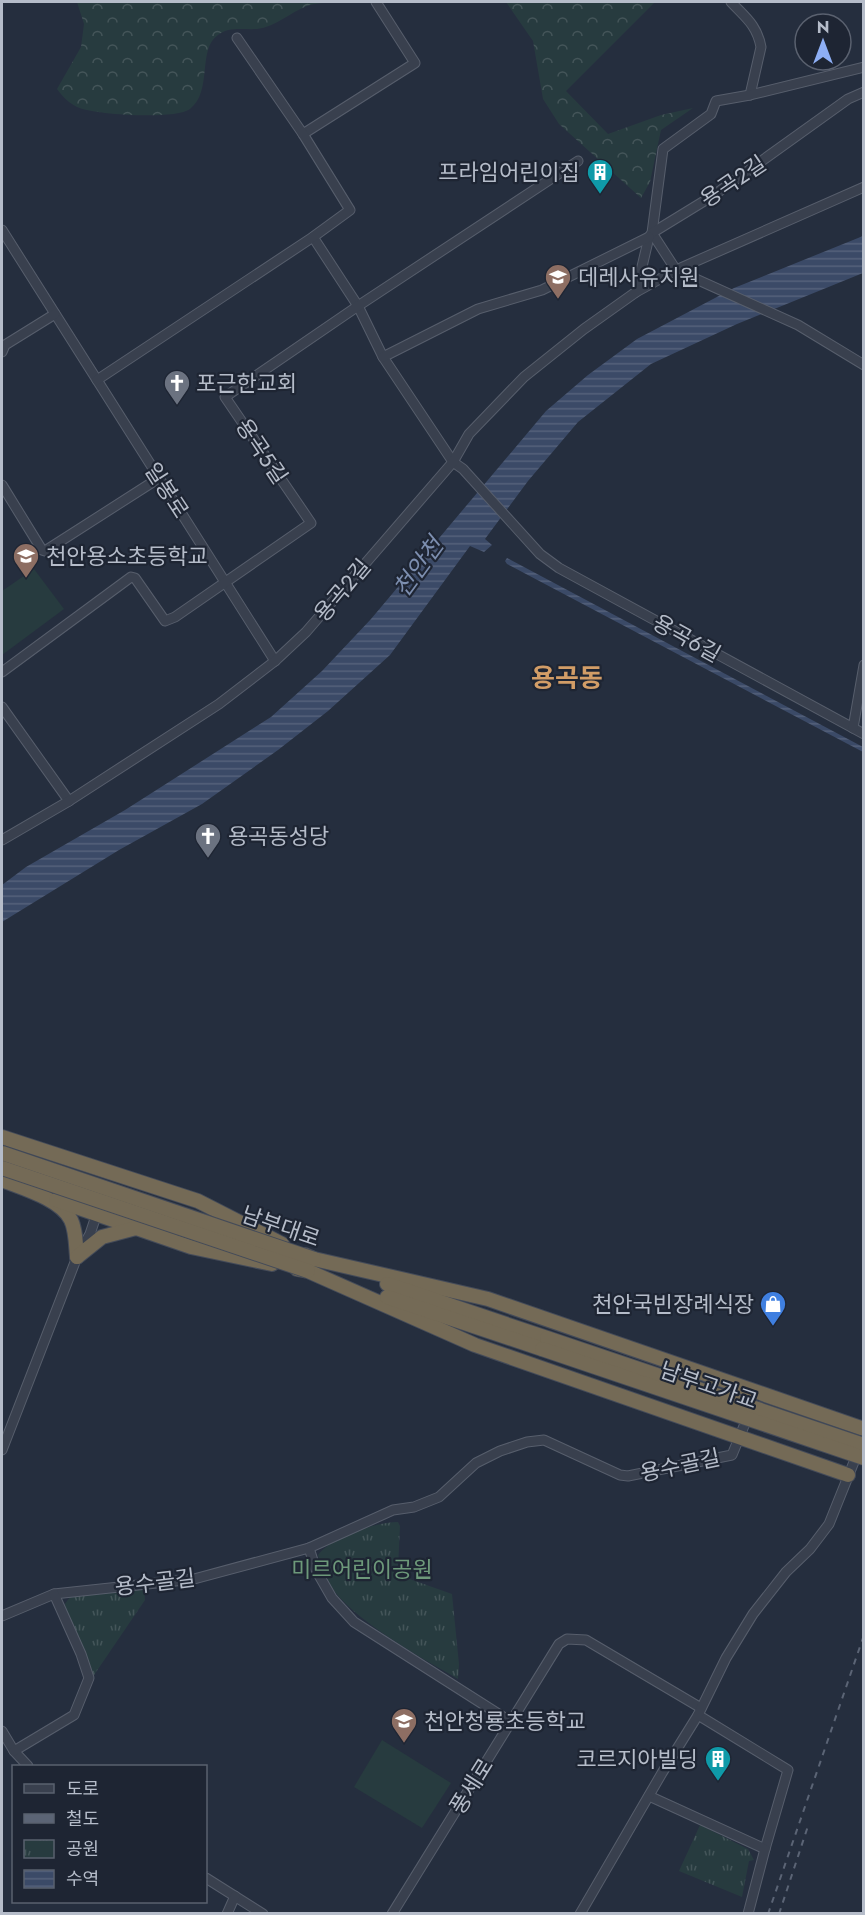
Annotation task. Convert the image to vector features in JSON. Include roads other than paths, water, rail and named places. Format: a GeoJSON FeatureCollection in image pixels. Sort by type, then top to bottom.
{"type":"FeatureCollection","features":[{"type":"Feature","properties":{"kind":"highway"},"geometry":{"type":"LineString","coordinates":[[2,1137],[198,1202],[311,1265],[475,1345],[848,1475]]}},
{"type":"Feature","properties":{"kind":"highway","name":"남부대로"},"geometry":{"type":"LineString","coordinates":[[2,1153],[311,1265],[544,1344]]}},
{"type":"Feature","properties":{"kind":"highway","name":"남부대로"},"geometry":{"type":"LineString","coordinates":[[2,1168],[311,1265]]}},
{"type":"Feature","properties":{"kind":"highway"},"geometry":{"type":"LineString","coordinates":[[2,1180],[191,1247],[311,1265],[488,1299],[864,1429]]}},
{"type":"Feature","properties":{"kind":"highway"},"geometry":{"type":"LineString","coordinates":[[31,1191],[66,1212],[72,1222],[77,1257]]}},
{"type":"Feature","properties":{"kind":"highway"},"geometry":{"type":"LineString","coordinates":[[77,1257],[102,1237],[136,1228]]}},
{"type":"Feature","properties":{"kind":"highway","name":"남부고가교"},"geometry":{"type":"LineString","coordinates":[[544,1344],[864,1445]]}},
{"type":"Feature","properties":{"kind":"highway","name":"남부고가교"},"geometry":{"type":"LineString","coordinates":[[544,1344],[864,1458]]}},
{"type":"Feature","properties":{"kind":"street"},"geometry":{"type":"LineString","coordinates":[[303,134],[415,63],[376,2]]}},
{"type":"Feature","properties":{"kind":"street"},"geometry":{"type":"LineString","coordinates":[[731,2],[757,29],[760,42],[761,47],[750,95]]}},
{"type":"Feature","properties":{"kind":"street"},"geometry":{"type":"LineString","coordinates":[[97,380],[350,210],[303,134],[237,38]]}},
{"type":"Feature","properties":{"kind":"street"},"geometry":{"type":"LineString","coordinates":[[636,292],[651,235],[663,149],[711,114],[716,100],[750,95],[864,67]]}},
{"type":"Feature","properties":{"kind":"street","name":"용곡2길"},"geometry":{"type":"LineString","coordinates":[[651,235],[714,195],[848,99],[864,92]]}},
{"type":"Feature","properties":{"kind":"street","name":"용곡5길"},"geometry":{"type":"LineString","coordinates":[[225,580],[311,523],[225,397],[578,160]]}},
{"type":"Feature","properties":{"kind":"street","name":"용곡2길"},"geometry":{"type":"LineString","coordinates":[[2,838],[69,801],[219,704],[275,661],[306,632],[453,462],[469,434],[524,377],[584,329],[636,292],[676,270],[864,187]]}},
{"type":"Feature","properties":{"kind":"street","name":"일봉로"},"geometry":{"type":"LineString","coordinates":[[2,230],[275,661]]}},
{"type":"Feature","properties":{"kind":"street"},"geometry":{"type":"LineString","coordinates":[[651,235],[676,270],[798,325],[864,365]]}},
{"type":"Feature","properties":{"kind":"street"},"geometry":{"type":"LineString","coordinates":[[383,357],[478,309],[542,290],[651,235]]}},
{"type":"Feature","properties":{"kind":"street"},"geometry":{"type":"LineString","coordinates":[[313,237],[358,306],[383,357],[453,462]]}},
{"type":"Feature","properties":{"kind":"street"},"geometry":{"type":"LineString","coordinates":[[2,352],[5,345],[55,314]]}},
{"type":"Feature","properties":{"kind":"street","name":"용곡6길"},"geometry":{"type":"LineString","coordinates":[[453,462],[540,554],[560,568],[864,734]]}},
{"type":"Feature","properties":{"kind":"street"},"geometry":{"type":"LineString","coordinates":[[2,485],[42,550],[49,551],[159,478]]}},
{"type":"Feature","properties":{"kind":"street"},"geometry":{"type":"LineString","coordinates":[[2,672],[131,578],[135,578],[165,621],[175,617],[225,580]]}},
{"type":"Feature","properties":{"kind":"street"},"geometry":{"type":"LineString","coordinates":[[854,728],[864,665]]}},
{"type":"Feature","properties":{"kind":"street"},"geometry":{"type":"LineString","coordinates":[[2,707],[69,801]]}},
{"type":"Feature","properties":{"kind":"street"},"geometry":{"type":"LineString","coordinates":[[2,1450],[77,1257],[90,1234],[112,1172]]}},
{"type":"Feature","properties":{"kind":"street","name":"용수골길"},"geometry":{"type":"LineString","coordinates":[[2,1616],[54,1594],[195,1579],[309,1548],[393,1510],[414,1507],[439,1497],[476,1462],[527,1442],[544,1440],[620,1475],[628,1476],[732,1455],[758,1392]]}},
{"type":"Feature","properties":{"kind":"street"},"geometry":{"type":"LineString","coordinates":[[580,1914],[700,1712],[726,1658],[753,1614],[786,1572],[810,1549],[829,1524],[864,1437]]}},
{"type":"Feature","properties":{"kind":"street"},"geometry":{"type":"LineString","coordinates":[[309,1548],[316,1570],[332,1598],[354,1623],[511,1722]]}},
{"type":"Feature","properties":{"kind":"street"},"geometry":{"type":"LineString","coordinates":[[14,1751],[74,1715],[89,1678],[81,1654],[54,1594]]}},
{"type":"Feature","properties":{"kind":"street","name":"풍세로"},"geometry":{"type":"LineString","coordinates":[[392,1914],[559,1644],[567,1639],[585,1640],[788,1770],[765,1849]]}},
{"type":"Feature","properties":{"kind":"street"},"geometry":{"type":"LineString","coordinates":[[2,1731],[14,1751],[26,1765]]}},
{"type":"Feature","properties":{"kind":"street"},"geometry":{"type":"LineString","coordinates":[[649,1796],[765,1849],[748,1914]]}},
{"type":"Feature","properties":{"kind":"street"},"geometry":{"type":"LineString","coordinates":[[207,1879],[262,1914]]}},
{"type":"Feature","properties":{"kind":"street"},"geometry":{"type":"LineString","coordinates":[[227,1914],[235,1896]]}},
{"type":"Feature","properties":{"kind":"water","name":"천안천"},"geometry":{"type":"Polygon","coordinates":[[[863,236],[863,273],[737,324],[651,364],[578,422],[528,481],[485,539],[492,545],[484,552],[470,546],[390,655],[328,711],[202,804],[119,850],[2,922],[2,885],[26,867],[125,810],[271,717],[322,671],[371,619],[546,411],[588,375],[637,339],[734,288],[863,236]]]}},
{"type":"Feature","properties":{"kind":"water"},"geometry":{"type":"Polygon","coordinates":[[[507,558],[863,747],[863,752],[507,564],[505,561],[507,558]]]}},
{"type":"Feature","properties":{"kind":"railway"},"geometry":{"type":"LineString","coordinates":[[768,1914],[864,1635]]}},
{"type":"Feature","properties":{"kind":"railway"},"geometry":{"type":"LineString","coordinates":[[779,1914],[809,1823]]}},
{"type":"Feature","properties":{"kind":"place","name":"프라임어린이집"},"geometry":{"type":"Point","coordinates":[600,195]}},
{"type":"Feature","properties":{"kind":"place","name":"데레사유치원"},"geometry":{"type":"Point","coordinates":[558,300]}},
{"type":"Feature","properties":{"kind":"place","name":"포근한교회"},"geometry":{"type":"Point","coordinates":[177,406]}},
{"type":"Feature","properties":{"kind":"place","name":"천안용소초등학교"},"geometry":{"type":"Point","coordinates":[26,579]}},
{"type":"Feature","properties":{"kind":"place","name":"용곡동성당"},"geometry":{"type":"Point","coordinates":[208,859]}},
{"type":"Feature","properties":{"kind":"place","name":"천안국빈장례식장"},"geometry":{"type":"Point","coordinates":[773,1327]}},
{"type":"Feature","properties":{"kind":"place","name":"천안청룡초등학교"},"geometry":{"type":"Point","coordinates":[404,1744]}},
{"type":"Feature","properties":{"kind":"place","name":"코르지아빌딩"},"geometry":{"type":"Point","coordinates":[718,1782]}},
{"type":"Feature","properties":{"kind":"district","name":"용곡동"},"geometry":{"type":"Point","coordinates":[567,678]}},
{"type":"Feature","properties":{"kind":"park label","name":"미르어린이공원"},"geometry":{"type":"Point","coordinates":[362,1569]}}]}
